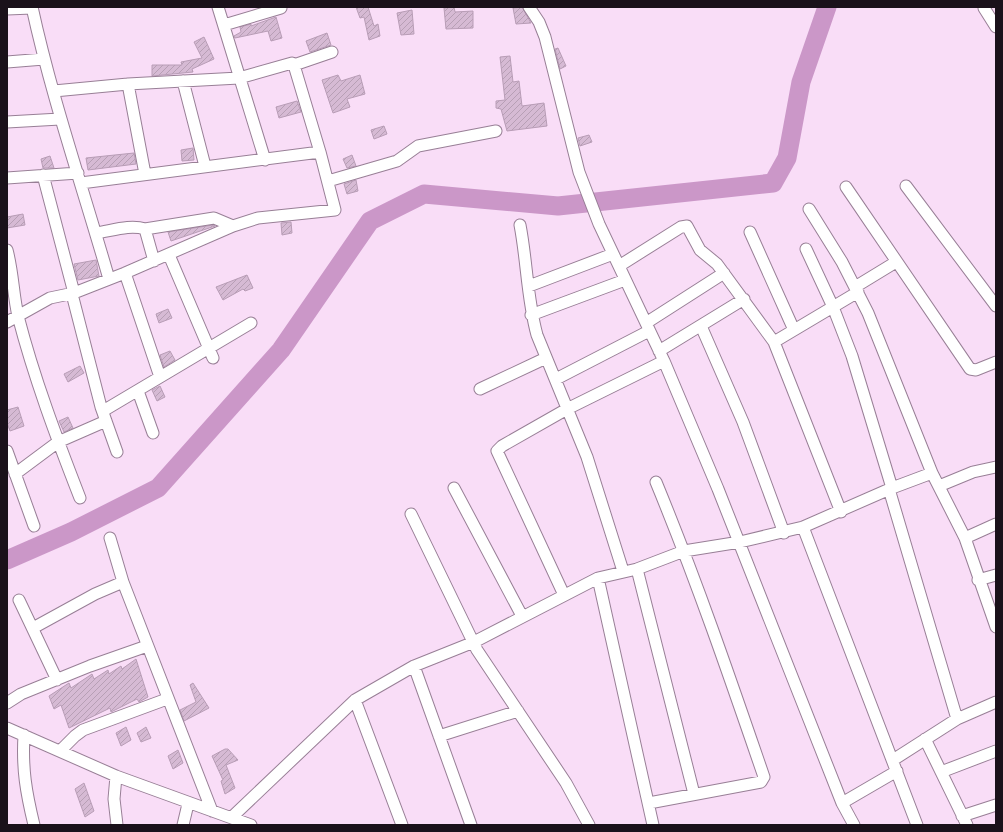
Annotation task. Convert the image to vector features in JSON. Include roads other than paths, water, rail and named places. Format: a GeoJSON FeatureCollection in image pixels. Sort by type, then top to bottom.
{"type":"FeatureCollection","features":[{"type":"Feature","properties":{"kind":"street"},"geometry":{"type":"LineString","coordinates":[[218,7],[265,160]]}},
{"type":"Feature","properties":{"kind":"street"},"geometry":{"type":"LineString","coordinates":[[529,7],[539,22],[545,37],[579,172],[599,224],[661,356],[740,542],[842,803],[854,825]]}},
{"type":"Feature","properties":{"kind":"street"},"geometry":{"type":"LineString","coordinates":[[7,9],[32,8],[60,119],[109,279]]}},
{"type":"Feature","properties":{"kind":"street"},"geometry":{"type":"LineString","coordinates":[[224,25],[281,8]]}},
{"type":"Feature","properties":{"kind":"street"},"geometry":{"type":"LineString","coordinates":[[984,8],[996,27]]}},
{"type":"Feature","properties":{"kind":"street"},"geometry":{"type":"LineString","coordinates":[[54,91],[183,80],[239,78],[287,63],[294,64],[332,52]]}},
{"type":"Feature","properties":{"kind":"street"},"geometry":{"type":"LineString","coordinates":[[7,62],[44,59]]}},
{"type":"Feature","properties":{"kind":"street"},"geometry":{"type":"LineString","coordinates":[[7,322],[50,298],[73,293],[125,273],[233,226],[258,218],[304,212],[333,211],[335,207],[294,64]]}},
{"type":"Feature","properties":{"kind":"street"},"geometry":{"type":"LineString","coordinates":[[183,80],[205,166]]}},
{"type":"Feature","properties":{"kind":"street"},"geometry":{"type":"LineString","coordinates":[[128,84],[144,174]]}},
{"type":"Feature","properties":{"kind":"street"},"geometry":{"type":"LineString","coordinates":[[7,122],[60,119]]}},
{"type":"Feature","properties":{"kind":"street"},"geometry":{"type":"LineString","coordinates":[[328,181],[397,161],[418,146],[496,130]]}},
{"type":"Feature","properties":{"kind":"street"},"geometry":{"type":"LineString","coordinates":[[7,178],[43,175],[79,178],[144,174],[320,152]]}},
{"type":"Feature","properties":{"kind":"street"},"geometry":{"type":"LineString","coordinates":[[43,175],[104,416],[117,452]]}},
{"type":"Feature","properties":{"kind":"street"},"geometry":{"type":"LineString","coordinates":[[906,186],[996,306]]}},
{"type":"Feature","properties":{"kind":"street"},"geometry":{"type":"LineString","coordinates":[[846,187],[970,369],[976,370],[996,362]]}},
{"type":"Feature","properties":{"kind":"street"},"geometry":{"type":"LineString","coordinates":[[809,209],[842,262],[871,320],[932,473],[965,538],[978,580],[996,627]]}},
{"type":"Feature","properties":{"kind":"street"},"geometry":{"type":"LineString","coordinates":[[96,233],[121,229],[144,229],[214,218],[233,226]]}},
{"type":"Feature","properties":{"kind":"street"},"geometry":{"type":"LineString","coordinates":[[520,225],[529,286],[531,315],[546,358],[556,379],[567,410],[587,457],[623,571]]}},
{"type":"Feature","properties":{"kind":"street"},"geometry":{"type":"LineString","coordinates":[[619,266],[683,226],[687,226],[700,250],[717,264],[744,298],[766,334],[774,342],[841,512]]}},
{"type":"Feature","properties":{"kind":"street"},"geometry":{"type":"LineString","coordinates":[[144,229],[154,261]]}},
{"type":"Feature","properties":{"kind":"street"},"geometry":{"type":"LineString","coordinates":[[750,232],[794,330]]}},
{"type":"Feature","properties":{"kind":"street"},"geometry":{"type":"LineString","coordinates":[[806,249],[833,307],[866,400],[957,718]]}},
{"type":"Feature","properties":{"kind":"street"},"geometry":{"type":"LineString","coordinates":[[7,250],[12,268],[18,315],[58,442],[80,498]]}},
{"type":"Feature","properties":{"kind":"street"},"geometry":{"type":"LineString","coordinates":[[529,286],[613,254]]}},
{"type":"Feature","properties":{"kind":"street"},"geometry":{"type":"LineString","coordinates":[[169,255],[211,353]]}},
{"type":"Feature","properties":{"kind":"street"},"geometry":{"type":"LineString","coordinates":[[774,342],[833,307],[856,289],[896,262]]}},
{"type":"Feature","properties":{"kind":"street"},"geometry":{"type":"LineString","coordinates":[[125,273],[160,377]]}},
{"type":"Feature","properties":{"kind":"street"},"geometry":{"type":"LineString","coordinates":[[556,379],[648,327],[724,273]]}},
{"type":"Feature","properties":{"kind":"street"},"geometry":{"type":"LineString","coordinates":[[531,315],[626,280]]}},
{"type":"Feature","properties":{"kind":"street"},"geometry":{"type":"LineString","coordinates":[[564,595],[497,450],[661,356],[700,326],[744,298]]}},
{"type":"Feature","properties":{"kind":"street"},"geometry":{"type":"LineString","coordinates":[[15,474],[58,442],[104,416],[160,377],[211,353],[251,323]]}},
{"type":"Feature","properties":{"kind":"street"},"geometry":{"type":"LineString","coordinates":[[700,326],[743,422],[784,533]]}},
{"type":"Feature","properties":{"kind":"street"},"geometry":{"type":"LineString","coordinates":[[480,389],[546,358]]}},
{"type":"Feature","properties":{"kind":"street"},"geometry":{"type":"LineString","coordinates":[[138,391],[153,433]]}},
{"type":"Feature","properties":{"kind":"street"},"geometry":{"type":"LineString","coordinates":[[7,451],[34,526]]}},
{"type":"Feature","properties":{"kind":"street"},"geometry":{"type":"LineString","coordinates":[[939,486],[973,472],[996,467]]}},
{"type":"Feature","properties":{"kind":"street"},"geometry":{"type":"LineString","coordinates":[[232,817],[355,700],[414,666],[474,642],[598,578],[637,569],[684,551],[740,542],[803,528],[891,488],[932,473]]}},
{"type":"Feature","properties":{"kind":"street"},"geometry":{"type":"LineString","coordinates":[[649,803],[761,782],[764,777],[684,551],[656,482]]}},
{"type":"Feature","properties":{"kind":"street"},"geometry":{"type":"LineString","coordinates":[[454,488],[522,616]]}},
{"type":"Feature","properties":{"kind":"street"},"geometry":{"type":"LineString","coordinates":[[411,514],[477,650],[566,783],[589,825]]}},
{"type":"Feature","properties":{"kind":"street"},"geometry":{"type":"LineString","coordinates":[[965,538],[996,524]]}},
{"type":"Feature","properties":{"kind":"street"},"geometry":{"type":"LineString","coordinates":[[803,528],[917,825]]}},
{"type":"Feature","properties":{"kind":"street"},"geometry":{"type":"LineString","coordinates":[[110,538],[123,582],[212,811]]}},
{"type":"Feature","properties":{"kind":"street"},"geometry":{"type":"LineString","coordinates":[[637,569],[694,794]]}},
{"type":"Feature","properties":{"kind":"street"},"geometry":{"type":"LineString","coordinates":[[978,580],[996,575]]}},
{"type":"Feature","properties":{"kind":"street"},"geometry":{"type":"LineString","coordinates":[[598,578],[653,825]]}},
{"type":"Feature","properties":{"kind":"street"},"geometry":{"type":"LineString","coordinates":[[33,628],[95,594],[123,582]]}},
{"type":"Feature","properties":{"kind":"street"},"geometry":{"type":"LineString","coordinates":[[19,600],[57,680]]}},
{"type":"Feature","properties":{"kind":"street"},"geometry":{"type":"LineString","coordinates":[[7,703],[21,694],[147,646]]}},
{"type":"Feature","properties":{"kind":"street"},"geometry":{"type":"LineString","coordinates":[[414,666],[471,825]]}},
{"type":"Feature","properties":{"kind":"street"},"geometry":{"type":"LineString","coordinates":[[60,751],[75,736],[84,730],[167,698]]}},
{"type":"Feature","properties":{"kind":"street"},"geometry":{"type":"LineString","coordinates":[[355,700],[402,825]]}},
{"type":"Feature","properties":{"kind":"street"},"geometry":{"type":"LineString","coordinates":[[893,760],[957,718],[996,702]]}},
{"type":"Feature","properties":{"kind":"street"},"geometry":{"type":"LineString","coordinates":[[439,736],[518,711]]}},
{"type":"Feature","properties":{"kind":"street"},"geometry":{"type":"LineString","coordinates":[[7,728],[116,776],[188,804],[232,817],[251,825]]}},
{"type":"Feature","properties":{"kind":"street"},"geometry":{"type":"LineString","coordinates":[[24,735],[22,762],[26,791],[34,825]]}},
{"type":"Feature","properties":{"kind":"street"},"geometry":{"type":"LineString","coordinates":[[925,739],[964,820],[996,805]]}},
{"type":"Feature","properties":{"kind":"street"},"geometry":{"type":"LineString","coordinates":[[941,772],[996,752]]}},
{"type":"Feature","properties":{"kind":"street"},"geometry":{"type":"LineString","coordinates":[[842,803],[897,771]]}},
{"type":"Feature","properties":{"kind":"street"},"geometry":{"type":"LineString","coordinates":[[116,776],[114,799],[117,825]]}},
{"type":"Feature","properties":{"kind":"street"},"geometry":{"type":"LineString","coordinates":[[183,825],[188,804]]}},
{"type":"Feature","properties":{"kind":"waterway"},"geometry":{"type":"LineString","coordinates":[[7,560],[71,532],[158,488],[281,350],[370,221],[424,194],[558,206],[773,183],[787,158],[801,82],[827,7]]}}]}
